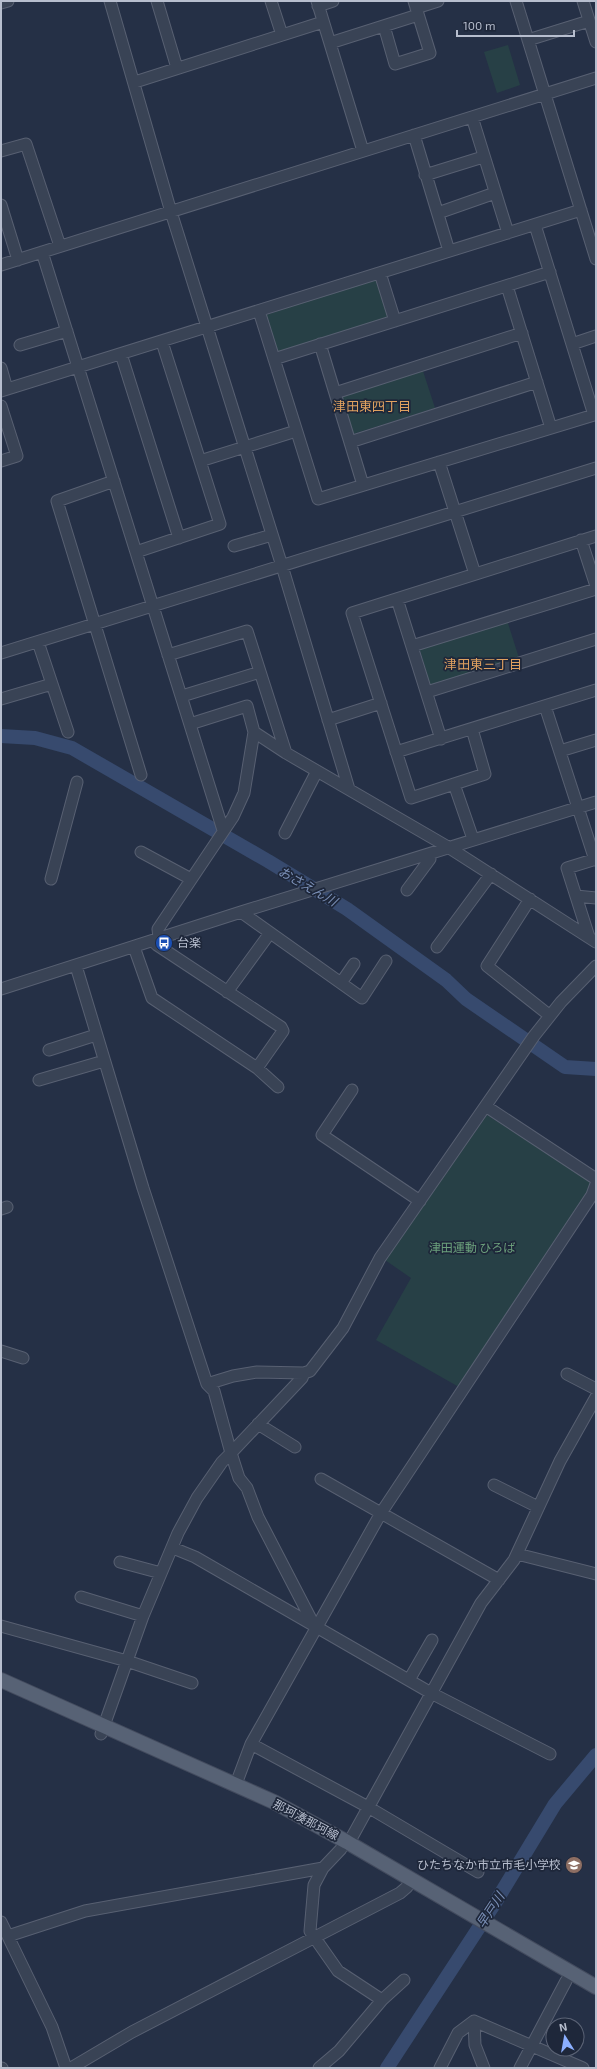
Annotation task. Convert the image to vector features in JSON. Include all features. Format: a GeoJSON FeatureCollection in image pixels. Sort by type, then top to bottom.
{"type":"FeatureCollection","features":[{"type":"Feature","properties":{"kind":"main road","name":"那珂湊那珂線"},"geometry":{"type":"LineString","coordinates":[[1,1680],[102,1730],[344,1845]]}},
{"type":"Feature","properties":{"kind":"main road","name":"那珂湊那珂線"},"geometry":{"type":"LineString","coordinates":[[1,1690],[236,1784],[274,1802],[491,1932],[566,1981],[596,1997]]}},
{"type":"Feature","properties":{"kind":"main road","name":"那珂湊那珂線"},"geometry":{"type":"LineString","coordinates":[[491,1932],[596,1987]]}},
{"type":"Feature","properties":{"kind":"street"},"geometry":{"type":"LineString","coordinates":[[1,3],[8,1]]}},
{"type":"Feature","properties":{"kind":"street"},"geometry":{"type":"LineString","coordinates":[[110,1],[135,82],[171,212],[282,566],[349,789]]}},
{"type":"Feature","properties":{"kind":"street"},"geometry":{"type":"LineString","coordinates":[[157,1],[177,68]]}},
{"type":"Feature","properties":{"kind":"street"},"geometry":{"type":"LineString","coordinates":[[271,1],[282,35]]}},
{"type":"Feature","properties":{"kind":"street"},"geometry":{"type":"LineString","coordinates":[[333,1],[317,4],[363,151]]}},
{"type":"Feature","properties":{"kind":"street"},"geometry":{"type":"LineString","coordinates":[[330,43],[384,26],[416,8],[438,1]]}},
{"type":"Feature","properties":{"kind":"street"},"geometry":{"type":"LineString","coordinates":[[516,1],[596,259]]}},
{"type":"Feature","properties":{"kind":"street"},"geometry":{"type":"LineString","coordinates":[[583,1],[596,42]]}},
{"type":"Feature","properties":{"kind":"street"},"geometry":{"type":"LineString","coordinates":[[384,26],[395,64],[430,53],[416,8]]}},
{"type":"Feature","properties":{"kind":"street"},"geometry":{"type":"LineString","coordinates":[[528,40],[589,21]]}},
{"type":"Feature","properties":{"kind":"street"},"geometry":{"type":"LineString","coordinates":[[135,82],[323,22]]}},
{"type":"Feature","properties":{"kind":"street"},"geometry":{"type":"LineString","coordinates":[[1,265],[596,78]]}},
{"type":"Feature","properties":{"kind":"street"},"geometry":{"type":"LineString","coordinates":[[472,117],[483,157],[508,233]]}},
{"type":"Feature","properties":{"kind":"street"},"geometry":{"type":"LineString","coordinates":[[414,136],[449,251]]}},
{"type":"Feature","properties":{"kind":"street"},"geometry":{"type":"LineString","coordinates":[[1,151],[26,144],[60,246]]}},
{"type":"Feature","properties":{"kind":"street"},"geometry":{"type":"LineString","coordinates":[[425,175],[483,157]]}},
{"type":"Feature","properties":{"kind":"street"},"geometry":{"type":"LineString","coordinates":[[438,213],[495,193]]}},
{"type":"Feature","properties":{"kind":"street"},"geometry":{"type":"LineString","coordinates":[[1,205],[18,260]]}},
{"type":"Feature","properties":{"kind":"street"},"geometry":{"type":"LineString","coordinates":[[1,368],[4,390],[79,368],[581,210]]}},
{"type":"Feature","properties":{"kind":"street"},"geometry":{"type":"LineString","coordinates":[[258,311],[318,499],[594,415],[535,224]]}},
{"type":"Feature","properties":{"kind":"street"},"geometry":{"type":"LineString","coordinates":[[42,252],[182,696],[220,835]]}},
{"type":"Feature","properties":{"kind":"street"},"geometry":{"type":"LineString","coordinates":[[274,359],[550,272]]}},
{"type":"Feature","properties":{"kind":"street"},"geometry":{"type":"LineString","coordinates":[[380,273],[395,321]]}},
{"type":"Feature","properties":{"kind":"street"},"geometry":{"type":"LineString","coordinates":[[507,286],[551,428]]}},
{"type":"Feature","properties":{"kind":"street"},"geometry":{"type":"LineString","coordinates":[[20,346],[67,331]]}},
{"type":"Feature","properties":{"kind":"street"},"geometry":{"type":"LineString","coordinates":[[335,393],[522,334]]}},
{"type":"Feature","properties":{"kind":"street"},"geometry":{"type":"LineString","coordinates":[[572,344],[596,336]]}},
{"type":"Feature","properties":{"kind":"street"},"geometry":{"type":"LineString","coordinates":[[136,552],[220,524],[162,342]]}},
{"type":"Feature","properties":{"kind":"street"},"geometry":{"type":"LineString","coordinates":[[320,344],[363,485]]}},
{"type":"Feature","properties":{"kind":"street"},"geometry":{"type":"LineString","coordinates":[[121,354],[179,538]]}},
{"type":"Feature","properties":{"kind":"street"},"geometry":{"type":"LineString","coordinates":[[350,442],[537,382]]}},
{"type":"Feature","properties":{"kind":"street"},"geometry":{"type":"LineString","coordinates":[[1,406],[17,456],[1,461]]}},
{"type":"Feature","properties":{"kind":"street"},"geometry":{"type":"LineString","coordinates":[[200,461],[296,431]]}},
{"type":"Feature","properties":{"kind":"street"},"geometry":{"type":"LineString","coordinates":[[439,462],[475,574]]}},
{"type":"Feature","properties":{"kind":"street"},"geometry":{"type":"LineString","coordinates":[[1,653],[596,468]]}},
{"type":"Feature","properties":{"kind":"street"},"geometry":{"type":"LineString","coordinates":[[114,481],[57,501],[140,775]]}},
{"type":"Feature","properties":{"kind":"street"},"geometry":{"type":"LineString","coordinates":[[234,546],[272,535]]}},
{"type":"Feature","properties":{"kind":"street"},"geometry":{"type":"LineString","coordinates":[[472,729],[485,774],[411,798],[352,613],[596,536]]}},
{"type":"Feature","properties":{"kind":"street"},"geometry":{"type":"LineString","coordinates":[[412,646],[596,587],[581,540]]}},
{"type":"Feature","properties":{"kind":"street"},"geometry":{"type":"LineString","coordinates":[[397,599],[441,738]]}},
{"type":"Feature","properties":{"kind":"street"},"geometry":{"type":"LineString","coordinates":[[168,654],[247,631],[286,753]]}},
{"type":"Feature","properties":{"kind":"street"},"geometry":{"type":"LineString","coordinates":[[427,692],[596,639]]}},
{"type":"Feature","properties":{"kind":"street"},"geometry":{"type":"LineString","coordinates":[[38,642],[68,732]]}},
{"type":"Feature","properties":{"kind":"street"},"geometry":{"type":"LineString","coordinates":[[182,696],[260,672]]}},
{"type":"Feature","properties":{"kind":"street"},"geometry":{"type":"LineString","coordinates":[[1,699],[52,684]]}},
{"type":"Feature","properties":{"kind":"street"},"geometry":{"type":"LineString","coordinates":[[396,752],[596,690]]}},
{"type":"Feature","properties":{"kind":"street"},"geometry":{"type":"LineString","coordinates":[[328,720],[381,703]]}},
{"type":"Feature","properties":{"kind":"street"},"geometry":{"type":"LineString","coordinates":[[156,940],[158,929],[233,817],[244,793],[254,732],[247,706],[190,724]]}},
{"type":"Feature","properties":{"kind":"street"},"geometry":{"type":"LineString","coordinates":[[545,706],[596,859],[567,868],[592,940]]}},
{"type":"Feature","properties":{"kind":"street"},"geometry":{"type":"LineString","coordinates":[[254,732],[286,753],[448,847],[592,940]]}},
{"type":"Feature","properties":{"kind":"street"},"geometry":{"type":"LineString","coordinates":[[560,751],[596,740]]}},
{"type":"Feature","properties":{"kind":"street"},"geometry":{"type":"LineString","coordinates":[[286,833],[317,771]]}},
{"type":"Feature","properties":{"kind":"street"},"geometry":{"type":"LineString","coordinates":[[50,879],[77,782]]}},
{"type":"Feature","properties":{"kind":"street"},"geometry":{"type":"LineString","coordinates":[[454,784],[473,839]]}},
{"type":"Feature","properties":{"kind":"street"},"geometry":{"type":"LineString","coordinates":[[1,989],[473,839],[596,802]]}},
{"type":"Feature","properties":{"kind":"street"},"geometry":{"type":"LineString","coordinates":[[141,852],[191,879]]}},
{"type":"Feature","properties":{"kind":"street"},"geometry":{"type":"LineString","coordinates":[[407,890],[430,859],[429,854]]}},
{"type":"Feature","properties":{"kind":"street"},"geometry":{"type":"LineString","coordinates":[[436,947],[491,874]]}},
{"type":"Feature","properties":{"kind":"street"},"geometry":{"type":"LineString","coordinates":[[576,896],[596,898]]}},
{"type":"Feature","properties":{"kind":"street"},"geometry":{"type":"LineString","coordinates":[[530,899],[487,966],[549,1015]]}},
{"type":"Feature","properties":{"kind":"street"},"geometry":{"type":"LineString","coordinates":[[241,912],[362,998],[386,960]]}},
{"type":"Feature","properties":{"kind":"street"},"geometry":{"type":"LineString","coordinates":[[227,992],[270,933]]}},
{"type":"Feature","properties":{"kind":"street"},"geometry":{"type":"LineString","coordinates":[[156,940],[227,992],[282,1026],[283,1031],[256,1068]]}},
{"type":"Feature","properties":{"kind":"street"},"geometry":{"type":"LineString","coordinates":[[134,947],[149,994],[152,998],[256,1068],[278,1087]]}},
{"type":"Feature","properties":{"kind":"street"},"geometry":{"type":"LineString","coordinates":[[341,983],[354,964]]}},
{"type":"Feature","properties":{"kind":"street"},"geometry":{"type":"LineString","coordinates":[[76,966],[143,1188],[207,1384],[214,1391],[239,1478],[247,1488],[258,1517],[316,1626]]}},
{"type":"Feature","properties":{"kind":"street"},"geometry":{"type":"LineString","coordinates":[[207,1384],[233,1376],[257,1372],[304,1374],[310,1371],[335,1341],[364,1292],[380,1258],[487,1107],[534,1036],[549,1015],[596,966]]}},
{"type":"Feature","properties":{"kind":"street"},"geometry":{"type":"LineString","coordinates":[[49,1050],[96,1035]]}},
{"type":"Feature","properties":{"kind":"street"},"geometry":{"type":"LineString","coordinates":[[38,1080],[104,1061]]}},
{"type":"Feature","properties":{"kind":"street"},"geometry":{"type":"LineString","coordinates":[[352,1090],[322,1135],[420,1201]]}},
{"type":"Feature","properties":{"kind":"street"},"geometry":{"type":"LineString","coordinates":[[487,1107],[596,1179]]}},
{"type":"Feature","properties":{"kind":"street"},"geometry":{"type":"LineString","coordinates":[[236,1784],[251,1744],[316,1626],[381,1513],[592,1195],[596,1184]]}},
{"type":"Feature","properties":{"kind":"street"},"geometry":{"type":"LineString","coordinates":[[1,1351],[23,1358]]}},
{"type":"Feature","properties":{"kind":"street"},"geometry":{"type":"LineString","coordinates":[[102,1730],[143,1616],[173,1548],[178,1533],[197,1498],[231,1453],[302,1378],[304,1374]]}},
{"type":"Feature","properties":{"kind":"street"},"geometry":{"type":"LineString","coordinates":[[567,1374],[596,1389]]}},
{"type":"Feature","properties":{"kind":"street"},"geometry":{"type":"LineString","coordinates":[[382,2000],[338,1971],[312,1937],[310,1931],[314,1885],[323,1868],[344,1845],[368,1808],[481,1603],[517,1554],[560,1461],[596,1396]]}},
{"type":"Feature","properties":{"kind":"street"},"geometry":{"type":"LineString","coordinates":[[258,1424],[295,1447]]}},
{"type":"Feature","properties":{"kind":"street"},"geometry":{"type":"LineString","coordinates":[[321,1479],[499,1580]]}},
{"type":"Feature","properties":{"kind":"street"},"geometry":{"type":"LineString","coordinates":[[494,1485],[538,1507]]}},
{"type":"Feature","properties":{"kind":"street"},"geometry":{"type":"LineString","coordinates":[[173,1548],[195,1557],[431,1694],[550,1754]]}},
{"type":"Feature","properties":{"kind":"street"},"geometry":{"type":"LineString","coordinates":[[517,1554],[596,1574]]}},
{"type":"Feature","properties":{"kind":"street"},"geometry":{"type":"LineString","coordinates":[[120,1562],[162,1573]]}},
{"type":"Feature","properties":{"kind":"street"},"geometry":{"type":"LineString","coordinates":[[81,1597],[143,1616]]}},
{"type":"Feature","properties":{"kind":"street"},"geometry":{"type":"LineString","coordinates":[[1,1626],[127,1661],[192,1683]]}},
{"type":"Feature","properties":{"kind":"street"},"geometry":{"type":"LineString","coordinates":[[409,1680],[432,1640]]}},
{"type":"Feature","properties":{"kind":"street"},"geometry":{"type":"LineString","coordinates":[[251,1744],[368,1808],[478,1872]]}},
{"type":"Feature","properties":{"kind":"street"},"geometry":{"type":"LineString","coordinates":[[8,1936],[85,1911],[323,1868]]}},
{"type":"Feature","properties":{"kind":"street"},"geometry":{"type":"LineString","coordinates":[[71,2068],[132,2032],[400,1892],[409,1883]]}},
{"type":"Feature","properties":{"kind":"street"},"geometry":{"type":"LineString","coordinates":[[1,1922],[52,2027],[66,2068]]}},
{"type":"Feature","properties":{"kind":"street"},"geometry":{"type":"LineString","coordinates":[[319,2068],[339,2051],[382,2000],[404,1980]]}},
{"type":"Feature","properties":{"kind":"street"},"geometry":{"type":"LineString","coordinates":[[520,2068],[533,2046],[566,1981]]}},
{"type":"Feature","properties":{"kind":"street"},"geometry":{"type":"LineString","coordinates":[[474,2021],[583,2068]]}},
{"type":"Feature","properties":{"kind":"street"},"geometry":{"type":"LineString","coordinates":[[440,2068],[458,2033],[474,2021]]}},
{"type":"Feature","properties":{"kind":"street"},"geometry":{"type":"LineString","coordinates":[[474,2021],[475,2045],[484,2068]]}},
{"type":"Feature","properties":{"kind":"green space"},"geometry":{"type":"Polygon","coordinates":[[[508,45],[520,85],[497,93],[484,52],[508,45]]]}},
{"type":"Feature","properties":{"kind":"green space"},"geometry":{"type":"Polygon","coordinates":[[[378,277],[390,317],[274,354],[263,316],[378,277]]]}},
{"type":"Feature","properties":{"kind":"green space"},"geometry":{"type":"Polygon","coordinates":[[[422,368],[435,408],[350,435],[337,395],[422,368]]]}},
{"type":"Feature","properties":{"kind":"green space"},"geometry":{"type":"Polygon","coordinates":[[[507,620],[519,658],[430,685],[419,647],[507,620]]]}},
{"type":"Feature","properties":{"kind":"green space","name":"津田運動 ひろば"},"geometry":{"type":"Polygon","coordinates":[[[487,1115],[593,1183],[459,1387],[376,1340],[411,1278],[385,1260],[487,1115]]]}},
{"type":"Feature","properties":{"kind":"waterway","name":"おさえん川"},"geometry":{"type":"LineString","coordinates":[[1,736],[35,738],[72,748],[268,861],[347,909],[446,980],[466,999],[565,1067],[596,1069]]}},
{"type":"Feature","properties":{"kind":"waterway","name":"早戸川"},"geometry":{"type":"LineString","coordinates":[[387,2068],[495,1903],[555,1804],[596,1755]]}},
{"type":"Feature","properties":{"kind":"place","name":"台楽"},"geometry":{"type":"Point","coordinates":[164,943]}},
{"type":"Feature","properties":{"kind":"place","name":"ひたちなか市立市毛小学校"},"geometry":{"type":"Point","coordinates":[574,1865]}},
{"type":"Feature","properties":{"kind":"district","name":"津田東四丁目"},"geometry":{"type":"Point","coordinates":[372,406]}},
{"type":"Feature","properties":{"kind":"district","name":"津田東三丁目"},"geometry":{"type":"Point","coordinates":[483,664]}}]}
